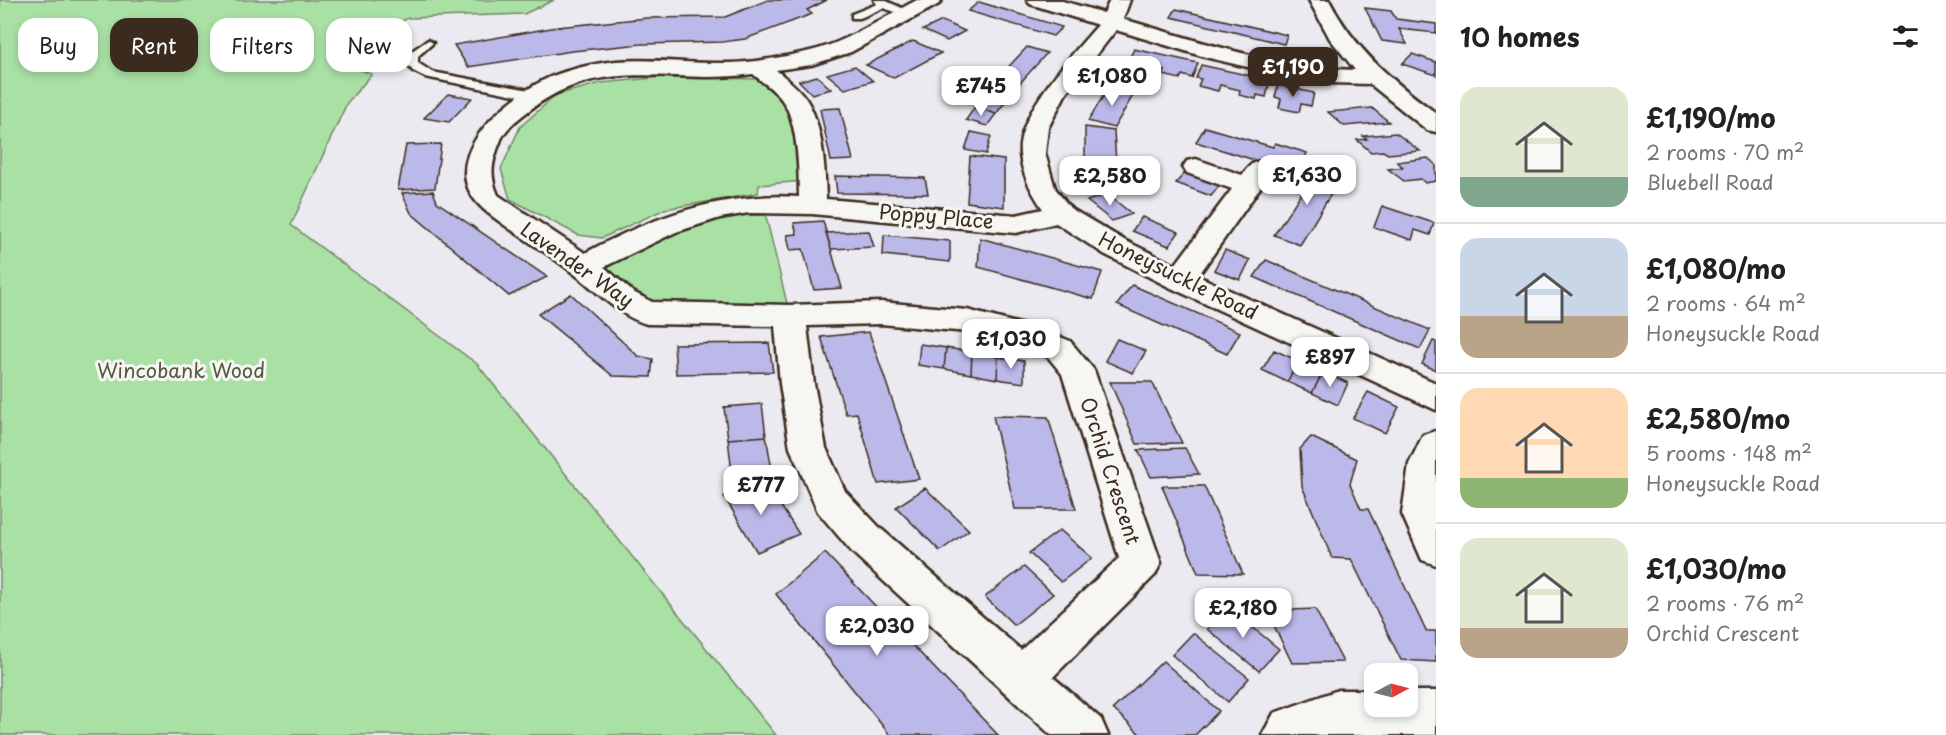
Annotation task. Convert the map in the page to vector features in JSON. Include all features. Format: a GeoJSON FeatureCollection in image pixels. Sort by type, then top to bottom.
{"type":"FeatureCollection","features":[{"type":"Feature","properties":{"kind":"street"},"geometry":{"type":"LineString","coordinates":[[1037,0],[1116,11],[1214,52],[1298,72],[1330,76],[1375,77]]}},
{"type":"Feature","properties":{"kind":"street"},"geometry":{"type":"LineString","coordinates":[[1319,0],[1339,39],[1375,77],[1436,125]]}},
{"type":"Feature","properties":{"kind":"street","name":"Lavender Way"},"geometry":{"type":"LineString","coordinates":[[790,316],[647,313],[622,299],[584,266],[487,199],[478,180],[479,162],[492,131],[508,115],[552,85],[584,74],[617,68],[720,70],[759,67],[811,58],[843,46],[900,4]]}},
{"type":"Feature","properties":{"kind":"street","name":"Honeysuckle Road"},"geometry":{"type":"LineString","coordinates":[[1116,11],[1054,93],[1036,128],[1032,153],[1042,188],[1060,214],[1114,248],[1436,397]]}},
{"type":"Feature","properties":{"kind":"street"},"geometry":{"type":"LineString","coordinates":[[759,67],[796,102],[805,130],[814,186],[812,206]]}},
{"type":"Feature","properties":{"kind":"street"},"geometry":{"type":"LineString","coordinates":[[1399,97],[1436,101]]}},
{"type":"Feature","properties":{"kind":"street"},"geometry":{"type":"LineString","coordinates":[[1180,280],[1255,177],[1196,167]]}},
{"type":"Feature","properties":{"kind":"street","name":"Poppy Place"},"geometry":{"type":"LineString","coordinates":[[584,266],[633,238],[672,221],[700,212],[763,204],[783,203],[1016,224],[1060,214]]}},
{"type":"Feature","properties":{"kind":"street","name":"Orchid Crescent"},"geometry":{"type":"LineString","coordinates":[[790,316],[881,313],[967,321],[1035,339],[1059,349],[1077,370],[1141,563],[1022,678]]}},
{"type":"Feature","properties":{"kind":"street"},"geometry":{"type":"LineString","coordinates":[[790,316],[797,384],[808,448],[831,501],[866,540],[1085,735]]}},
{"type":"Feature","properties":{"kind":"street"},"geometry":{"type":"LineString","coordinates":[[1436,444],[1427,464],[1421,514],[1436,548]]}},
{"type":"Feature","properties":{"kind":"street"},"geometry":{"type":"LineString","coordinates":[[1285,735],[1290,729],[1338,712],[1436,714]]}},
{"type":"Feature","properties":{"kind":"lane"},"geometry":{"type":"LineString","coordinates":[[856,16],[900,4]]}},
{"type":"Feature","properties":{"kind":"lane"},"geometry":{"type":"LineString","coordinates":[[428,43],[413,55],[412,63],[417,69],[429,75],[535,95]]}},
{"type":"Feature","properties":{"kind":"green space","name":"Wincobank Wood"},"geometry":{"type":"Polygon","coordinates":[[[0,0],[554,0],[524,14],[326,18],[326,72],[372,74],[347,103],[291,225],[477,364],[776,735],[0,735],[0,0]]]}},
{"type":"Feature","properties":{"kind":"green space"},"geometry":{"type":"Polygon","coordinates":[[[664,77],[757,79],[775,90],[793,110],[802,181],[759,185],[758,193],[665,209],[602,238],[578,235],[510,199],[501,169],[520,127],[556,95],[601,83],[664,77]]]}},
{"type":"Feature","properties":{"kind":"green space"},"geometry":{"type":"Polygon","coordinates":[[[763,204],[790,316],[647,313],[584,266],[633,238],[763,204]]]}},
{"type":"Feature","properties":{"kind":"building"},"geometry":{"type":"Polygon","coordinates":[[[768,0],[827,0],[807,10],[812,14],[745,39],[722,42],[642,44],[572,51],[468,67],[454,45],[557,27],[647,18],[725,17],[768,0]]]}},
{"type":"Feature","properties":{"kind":"building"},"geometry":{"type":"Polygon","coordinates":[[[979,2],[1062,27],[1053,36],[968,11],[979,2]]]}},
{"type":"Feature","properties":{"kind":"building"},"geometry":{"type":"Polygon","coordinates":[[[1365,8],[1391,11],[1396,19],[1436,24],[1436,33],[1399,29],[1407,44],[1382,41],[1365,8]]]}},
{"type":"Feature","properties":{"kind":"building"},"geometry":{"type":"Polygon","coordinates":[[[1176,9],[1287,35],[1284,44],[1171,17],[1176,9]]]}},
{"type":"Feature","properties":{"kind":"building"},"geometry":{"type":"Polygon","coordinates":[[[942,21],[965,31],[947,41],[923,30],[942,21]]]}},
{"type":"Feature","properties":{"kind":"building"},"geometry":{"type":"Polygon","coordinates":[[[913,41],[941,53],[894,78],[866,65],[913,41]]]}},
{"type":"Feature","properties":{"kind":"building"},"geometry":{"type":"Polygon","coordinates":[[[1027,47],[1047,53],[1020,83],[999,77],[1027,47]]]}},
{"type":"Feature","properties":{"kind":"building"},"geometry":{"type":"Polygon","coordinates":[[[1134,49],[1198,63],[1192,78],[1182,75],[1180,79],[1163,75],[1165,71],[1131,67],[1134,60],[1129,59],[1134,49]]]}},
{"type":"Feature","properties":{"kind":"building"},"geometry":{"type":"Polygon","coordinates":[[[1412,54],[1436,62],[1436,75],[1402,64],[1412,54]]]}},
{"type":"Feature","properties":{"kind":"building"},"geometry":{"type":"Polygon","coordinates":[[[1201,65],[1270,80],[1266,97],[1257,95],[1256,99],[1239,95],[1240,90],[1220,85],[1218,91],[1198,86],[1201,79],[1196,78],[1201,65]]]}},
{"type":"Feature","properties":{"kind":"building"},"geometry":{"type":"Polygon","coordinates":[[[855,66],[873,81],[845,89],[827,74],[855,66]]]}},
{"type":"Feature","properties":{"kind":"building"},"geometry":{"type":"Polygon","coordinates":[[[817,76],[831,89],[812,94],[799,81],[817,76]]]}},
{"type":"Feature","properties":{"kind":"building"},"geometry":{"type":"Polygon","coordinates":[[[993,85],[1013,90],[1005,102],[984,96],[993,85]]]}},
{"type":"Feature","properties":{"kind":"building"},"geometry":{"type":"Polygon","coordinates":[[[1110,85],[1135,92],[1114,128],[1088,121],[1110,85]]]}},
{"type":"Feature","properties":{"kind":"building"},"geometry":{"type":"Polygon","coordinates":[[[1278,85],[1314,93],[1311,106],[1301,104],[1299,112],[1279,108],[1281,99],[1275,97],[1278,85]]]}},
{"type":"Feature","properties":{"kind":"building"},"geometry":{"type":"Polygon","coordinates":[[[448,94],[472,98],[449,122],[424,118],[448,94]]]}},
{"type":"Feature","properties":{"kind":"building"},"geometry":{"type":"Polygon","coordinates":[[[984,96],[1005,102],[996,114],[975,107],[984,96]]]}},
{"type":"Feature","properties":{"kind":"building"},"geometry":{"type":"Polygon","coordinates":[[[975,107],[996,114],[987,126],[966,120],[975,107]]]}},
{"type":"Feature","properties":{"kind":"building"},"geometry":{"type":"Polygon","coordinates":[[[840,108],[853,160],[831,161],[820,109],[840,108]]]}},
{"type":"Feature","properties":{"kind":"building"},"geometry":{"type":"Polygon","coordinates":[[[1372,108],[1389,122],[1344,126],[1328,112],[1372,108]]]}},
{"type":"Feature","properties":{"kind":"building"},"geometry":{"type":"Polygon","coordinates":[[[1085,127],[1114,131],[1117,180],[1085,175],[1085,127]]]}},
{"type":"Feature","properties":{"kind":"building"},"geometry":{"type":"Polygon","coordinates":[[[1205,127],[1273,147],[1275,143],[1307,153],[1301,167],[1264,156],[1261,162],[1196,142],[1205,127]]]}},
{"type":"Feature","properties":{"kind":"building"},"geometry":{"type":"Polygon","coordinates":[[[971,132],[991,136],[986,154],[965,150],[971,132]]]}},
{"type":"Feature","properties":{"kind":"building"},"geometry":{"type":"Polygon","coordinates":[[[1396,133],[1420,151],[1388,154],[1383,151],[1371,152],[1357,140],[1367,139],[1363,136],[1396,133]]]}},
{"type":"Feature","properties":{"kind":"building"},"geometry":{"type":"Polygon","coordinates":[[[441,144],[435,188],[398,190],[406,145],[441,144]]]}},
{"type":"Feature","properties":{"kind":"building"},"geometry":{"type":"Polygon","coordinates":[[[970,156],[1004,160],[1004,207],[967,202],[970,156]]]}},
{"type":"Feature","properties":{"kind":"building"},"geometry":{"type":"Polygon","coordinates":[[[1428,158],[1436,165],[1436,181],[1425,183],[1421,179],[1404,181],[1388,169],[1403,167],[1397,162],[1428,158]]]}},
{"type":"Feature","properties":{"kind":"building"},"geometry":{"type":"Polygon","coordinates":[[[1304,168],[1339,181],[1300,245],[1274,235],[1308,183],[1297,179],[1304,168]]]}},
{"type":"Feature","properties":{"kind":"building"},"geometry":{"type":"Polygon","coordinates":[[[1185,173],[1219,186],[1211,196],[1176,183],[1185,173]]]}},
{"type":"Feature","properties":{"kind":"building"},"geometry":{"type":"Polygon","coordinates":[[[835,176],[925,178],[928,194],[837,193],[835,176]]]}},
{"type":"Feature","properties":{"kind":"building"},"geometry":{"type":"Polygon","coordinates":[[[433,191],[437,202],[547,277],[509,296],[411,213],[402,193],[433,191]]]}},
{"type":"Feature","properties":{"kind":"building"},"geometry":{"type":"Polygon","coordinates":[[[1107,194],[1132,214],[1112,221],[1087,201],[1107,194]]]}},
{"type":"Feature","properties":{"kind":"building"},"geometry":{"type":"Polygon","coordinates":[[[1382,206],[1434,223],[1430,235],[1415,230],[1412,240],[1374,227],[1382,206]]]}},
{"type":"Feature","properties":{"kind":"building"},"geometry":{"type":"Polygon","coordinates":[[[1142,217],[1179,232],[1169,246],[1132,231],[1142,217]]]}},
{"type":"Feature","properties":{"kind":"building"},"geometry":{"type":"Polygon","coordinates":[[[823,221],[842,288],[814,290],[803,249],[790,250],[787,235],[797,234],[794,223],[823,221]]]}},
{"type":"Feature","properties":{"kind":"building"},"geometry":{"type":"Polygon","coordinates":[[[869,231],[874,247],[831,249],[826,233],[869,231]]]}},
{"type":"Feature","properties":{"kind":"building"},"geometry":{"type":"Polygon","coordinates":[[[884,235],[950,241],[950,262],[883,255],[884,235]]]}},
{"type":"Feature","properties":{"kind":"building"},"geometry":{"type":"Polygon","coordinates":[[[980,238],[1102,272],[1093,299],[978,267],[980,238]]]}},
{"type":"Feature","properties":{"kind":"building"},"geometry":{"type":"Polygon","coordinates":[[[1225,250],[1250,260],[1240,280],[1214,270],[1225,250]]]}},
{"type":"Feature","properties":{"kind":"building"},"geometry":{"type":"Polygon","coordinates":[[[1266,260],[1430,330],[1420,349],[1254,277],[1266,260]]]}},
{"type":"Feature","properties":{"kind":"building"},"geometry":{"type":"Polygon","coordinates":[[[1132,285],[1240,332],[1227,354],[1117,305],[1132,285]]]}},
{"type":"Feature","properties":{"kind":"building"},"geometry":{"type":"Polygon","coordinates":[[[571,294],[638,356],[653,359],[651,377],[613,376],[538,314],[571,294]]]}},
{"type":"Feature","properties":{"kind":"building"},"geometry":{"type":"Polygon","coordinates":[[[869,332],[919,479],[878,484],[857,413],[846,414],[821,337],[869,332]]]}},
{"type":"Feature","properties":{"kind":"building"},"geometry":{"type":"Polygon","coordinates":[[[1117,339],[1146,351],[1133,373],[1105,361],[1117,339]]]}},
{"type":"Feature","properties":{"kind":"building"},"geometry":{"type":"Polygon","coordinates":[[[1433,341],[1436,342],[1436,370],[1422,364],[1433,341]]]}},
{"type":"Feature","properties":{"kind":"building"},"geometry":{"type":"Polygon","coordinates":[[[769,343],[773,372],[676,374],[674,344],[769,343]]]}},
{"type":"Feature","properties":{"kind":"building"},"geometry":{"type":"Polygon","coordinates":[[[920,344],[946,348],[944,369],[918,365],[920,344]]]}},
{"type":"Feature","properties":{"kind":"building"},"geometry":{"type":"Polygon","coordinates":[[[946,348],[972,352],[971,374],[944,369],[946,348]]]}},
{"type":"Feature","properties":{"kind":"building"},"geometry":{"type":"Polygon","coordinates":[[[1274,350],[1299,361],[1287,382],[1262,370],[1274,350]]]}},
{"type":"Feature","properties":{"kind":"building"},"geometry":{"type":"Polygon","coordinates":[[[972,352],[998,357],[997,379],[971,374],[972,352]]]}},
{"type":"Feature","properties":{"kind":"building"},"geometry":{"type":"Polygon","coordinates":[[[998,357],[1024,361],[1024,383],[997,379],[998,357]]]}},
{"type":"Feature","properties":{"kind":"building"},"geometry":{"type":"Polygon","coordinates":[[[1299,361],[1323,372],[1312,393],[1287,382],[1299,361]]]}},
{"type":"Feature","properties":{"kind":"building"},"geometry":{"type":"Polygon","coordinates":[[[1323,372],[1348,383],[1338,405],[1312,393],[1323,372]]]}},
{"type":"Feature","properties":{"kind":"building"},"geometry":{"type":"Polygon","coordinates":[[[1110,382],[1152,382],[1182,443],[1137,444],[1110,382]]]}},
{"type":"Feature","properties":{"kind":"building"},"geometry":{"type":"Polygon","coordinates":[[[1368,392],[1399,407],[1385,433],[1353,418],[1368,392]]]}},
{"type":"Feature","properties":{"kind":"building"},"geometry":{"type":"Polygon","coordinates":[[[762,404],[766,436],[728,439],[724,407],[762,404]]]}},
{"type":"Feature","properties":{"kind":"building"},"geometry":{"type":"Polygon","coordinates":[[[993,416],[1048,417],[1076,509],[1015,509],[993,416]]]}},
{"type":"Feature","properties":{"kind":"building"},"geometry":{"type":"Polygon","coordinates":[[[766,436],[772,470],[732,473],[728,439],[766,436]]]}},
{"type":"Feature","properties":{"kind":"building"},"geometry":{"type":"Polygon","coordinates":[[[1311,437],[1357,459],[1350,484],[1361,509],[1368,509],[1426,631],[1436,631],[1436,662],[1401,660],[1351,559],[1332,558],[1302,486],[1300,449],[1311,437]]]}},
{"type":"Feature","properties":{"kind":"building"},"geometry":{"type":"Polygon","coordinates":[[[1185,448],[1199,474],[1151,477],[1138,450],[1185,448]]]}},
{"type":"Feature","properties":{"kind":"building"},"geometry":{"type":"Polygon","coordinates":[[[764,480],[799,534],[757,552],[724,496],[764,480]]]}},
{"type":"Feature","properties":{"kind":"building"},"geometry":{"type":"Polygon","coordinates":[[[1162,486],[1204,486],[1243,574],[1198,573],[1162,486]]]}},
{"type":"Feature","properties":{"kind":"building"},"geometry":{"type":"Polygon","coordinates":[[[925,488],[969,530],[940,551],[896,507],[925,488]]]}},
{"type":"Feature","properties":{"kind":"building"},"geometry":{"type":"Polygon","coordinates":[[[1060,530],[1092,558],[1061,582],[1029,553],[1060,530]]]}},
{"type":"Feature","properties":{"kind":"building"},"geometry":{"type":"Polygon","coordinates":[[[825,553],[998,735],[890,735],[776,594],[825,553]]]}},
{"type":"Feature","properties":{"kind":"building"},"geometry":{"type":"Polygon","coordinates":[[[1024,567],[1053,594],[1014,625],[985,597],[1024,567]]]}},
{"type":"Feature","properties":{"kind":"building"},"geometry":{"type":"Polygon","coordinates":[[[1229,608],[1279,649],[1259,671],[1207,629],[1229,608]]]}},
{"type":"Feature","properties":{"kind":"building"},"geometry":{"type":"Polygon","coordinates":[[[1315,609],[1343,662],[1292,663],[1267,611],[1315,609]]]}},
{"type":"Feature","properties":{"kind":"building"},"geometry":{"type":"Polygon","coordinates":[[[1193,633],[1249,678],[1228,702],[1172,655],[1193,633]]]}},
{"type":"Feature","properties":{"kind":"building"},"geometry":{"type":"Polygon","coordinates":[[[1163,661],[1219,711],[1195,735],[1141,735],[1113,709],[1163,661]]]}}]}
